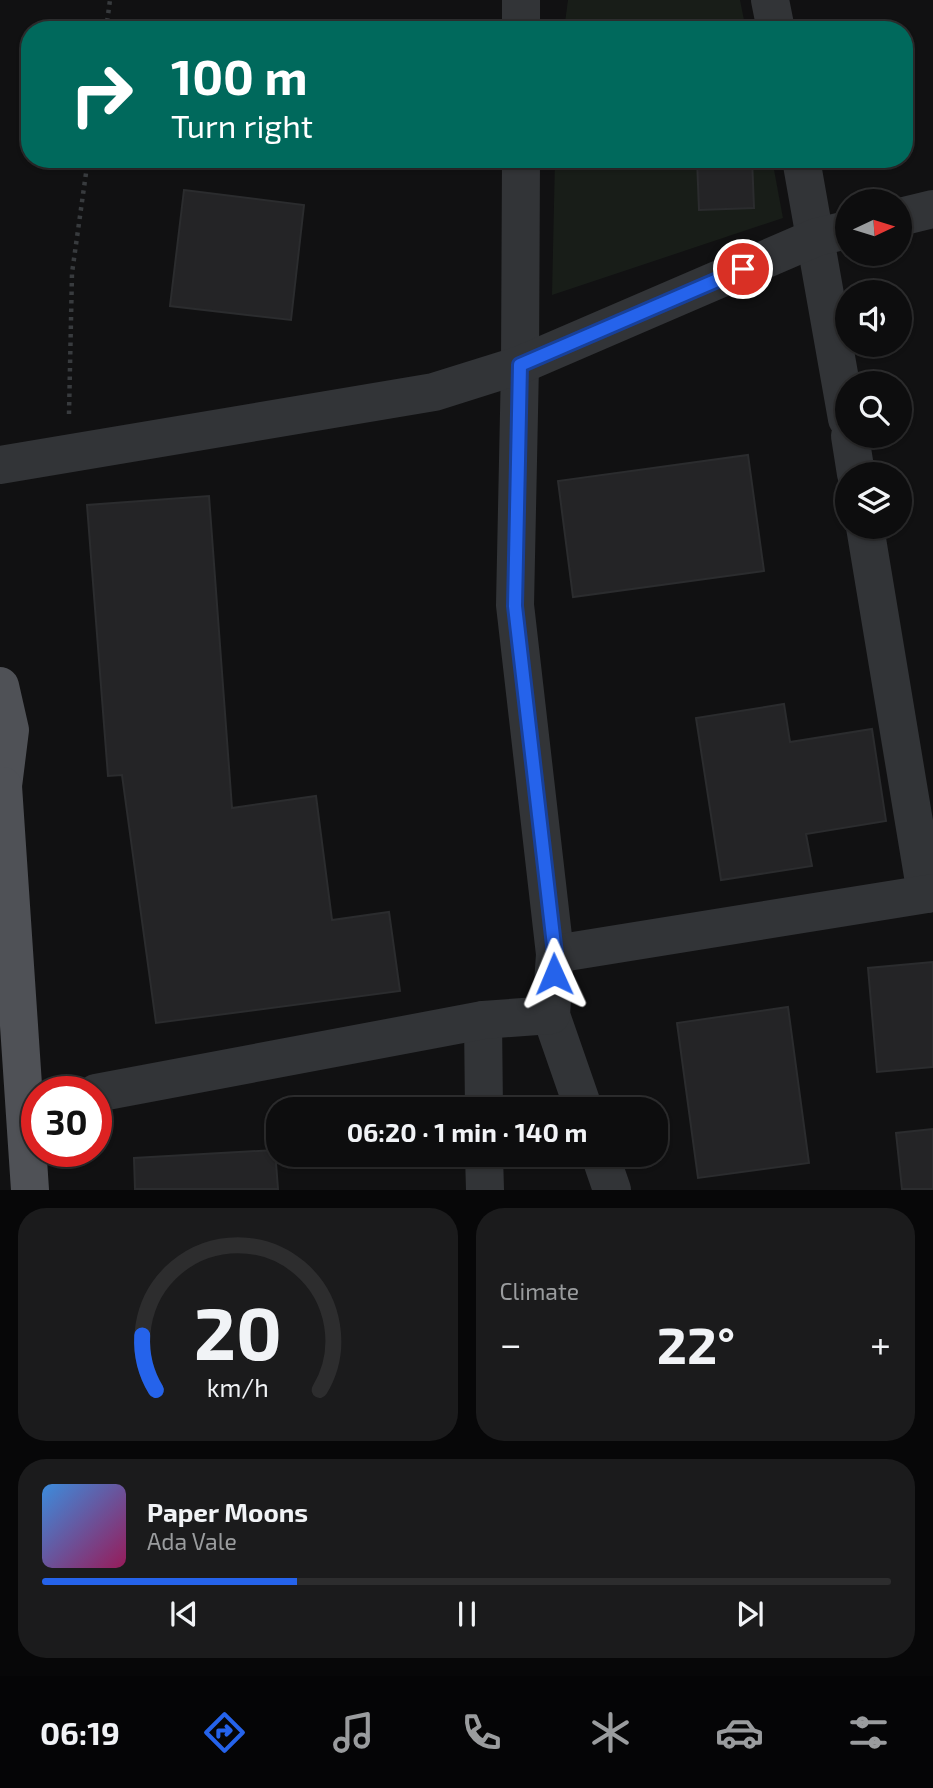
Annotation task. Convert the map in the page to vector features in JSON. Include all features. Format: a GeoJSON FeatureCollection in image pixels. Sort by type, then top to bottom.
{"type":"FeatureCollection","features":[{"type":"Feature","properties":{"kind":"main road"},"geometry":{"type":"LineString","coordinates":[[0,686],[10,730],[2,790],[27,1076]]}},
{"type":"Feature","properties":{"kind":"main road"},"geometry":{"type":"LineString","coordinates":[[30,1167],[30,1189]]}},
{"type":"Feature","properties":{"kind":"street"},"geometry":{"type":"LineString","coordinates":[[521,0],[521,21]]}},
{"type":"Feature","properties":{"kind":"street"},"geometry":{"type":"LineString","coordinates":[[770,0],[774,21]]}},
{"type":"Feature","properties":{"kind":"street"},"geometry":{"type":"LineString","coordinates":[[521,168],[515,606],[555,954],[551,1015],[579,1097]]}},
{"type":"Feature","properties":{"kind":"street"},"geometry":{"type":"LineString","coordinates":[[805,168],[832,234],[843,371]]}},
{"type":"Feature","properties":{"kind":"street"},"geometry":{"type":"LineString","coordinates":[[912,214],[933,209]]}},
{"type":"Feature","properties":{"kind":"street"},"geometry":{"type":"LineString","coordinates":[[0,465],[434,392],[520,365],[832,234]]}},
{"type":"Feature","properties":{"kind":"street"},"geometry":{"type":"LineString","coordinates":[[555,954],[930,893],[867,539]]}},
{"type":"Feature","properties":{"kind":"street"},"geometry":{"type":"LineString","coordinates":[[112,1090],[483,1020],[551,1015]]}},
{"type":"Feature","properties":{"kind":"street"},"geometry":{"type":"LineString","coordinates":[[483,1020],[484,1097]]}},
{"type":"Feature","properties":{"kind":"street"},"geometry":{"type":"LineString","coordinates":[[484,1167],[485,1189]]}},
{"type":"Feature","properties":{"kind":"street"},"geometry":{"type":"LineString","coordinates":[[604,1167],[611,1189]]}},
{"type":"Feature","properties":{"kind":"path"},"geometry":{"type":"LineString","coordinates":[[107,21],[110,0]]}},
{"type":"Feature","properties":{"kind":"path"},"geometry":{"type":"LineString","coordinates":[[68,454],[72,273],[87,168]]}},
{"type":"Feature","properties":{"kind":"shaded area"},"geometry":{"type":"Polygon","coordinates":[[[568,0],[740,0],[744,21],[565,21],[568,0]]]}},
{"type":"Feature","properties":{"kind":"shaded area"},"geometry":{"type":"Polygon","coordinates":[[[555,168],[774,168],[783,218],[552,295],[555,168]]]}},
{"type":"Feature","properties":{"kind":"building"},"geometry":{"type":"Polygon","coordinates":[[[697,168],[752,168],[754,208],[699,210],[697,168]]]}},
{"type":"Feature","properties":{"kind":"building"},"geometry":{"type":"Polygon","coordinates":[[[184,190],[304,205],[291,320],[170,306],[184,190]]]}},
{"type":"Feature","properties":{"kind":"building"},"geometry":{"type":"Polygon","coordinates":[[[748,455],[764,571],[573,597],[558,481],[748,455]]]}},
{"type":"Feature","properties":{"kind":"building"},"geometry":{"type":"Polygon","coordinates":[[[209,496],[232,808],[316,796],[332,920],[389,912],[400,991],[156,1023],[122,775],[108,776],[87,505],[209,496]]]}},
{"type":"Feature","properties":{"kind":"building"},"geometry":{"type":"Polygon","coordinates":[[[784,704],[790,742],[872,729],[886,821],[806,834],[812,866],[721,880],[696,718],[784,704]]]}},
{"type":"Feature","properties":{"kind":"building"},"geometry":{"type":"Polygon","coordinates":[[[933,962],[933,1067],[877,1072],[868,968],[933,962]]]}},
{"type":"Feature","properties":{"kind":"building"},"geometry":{"type":"Polygon","coordinates":[[[788,1007],[809,1163],[698,1178],[677,1023],[788,1007]]]}},
{"type":"Feature","properties":{"kind":"building"},"geometry":{"type":"Polygon","coordinates":[[[933,1129],[933,1189],[902,1189],[896,1133],[933,1129]]]}},
{"type":"Feature","properties":{"kind":"building"},"geometry":{"type":"Polygon","coordinates":[[[266,1151],[266,1167],[276,1167],[278,1189],[135,1189],[134,1158],[266,1151]]]}},
{"type":"Feature","properties":{"kind":"route"},"geometry":{"type":"LineString","coordinates":[[554,974],[555,954],[515,606],[520,365],[743,269]]}}]}
